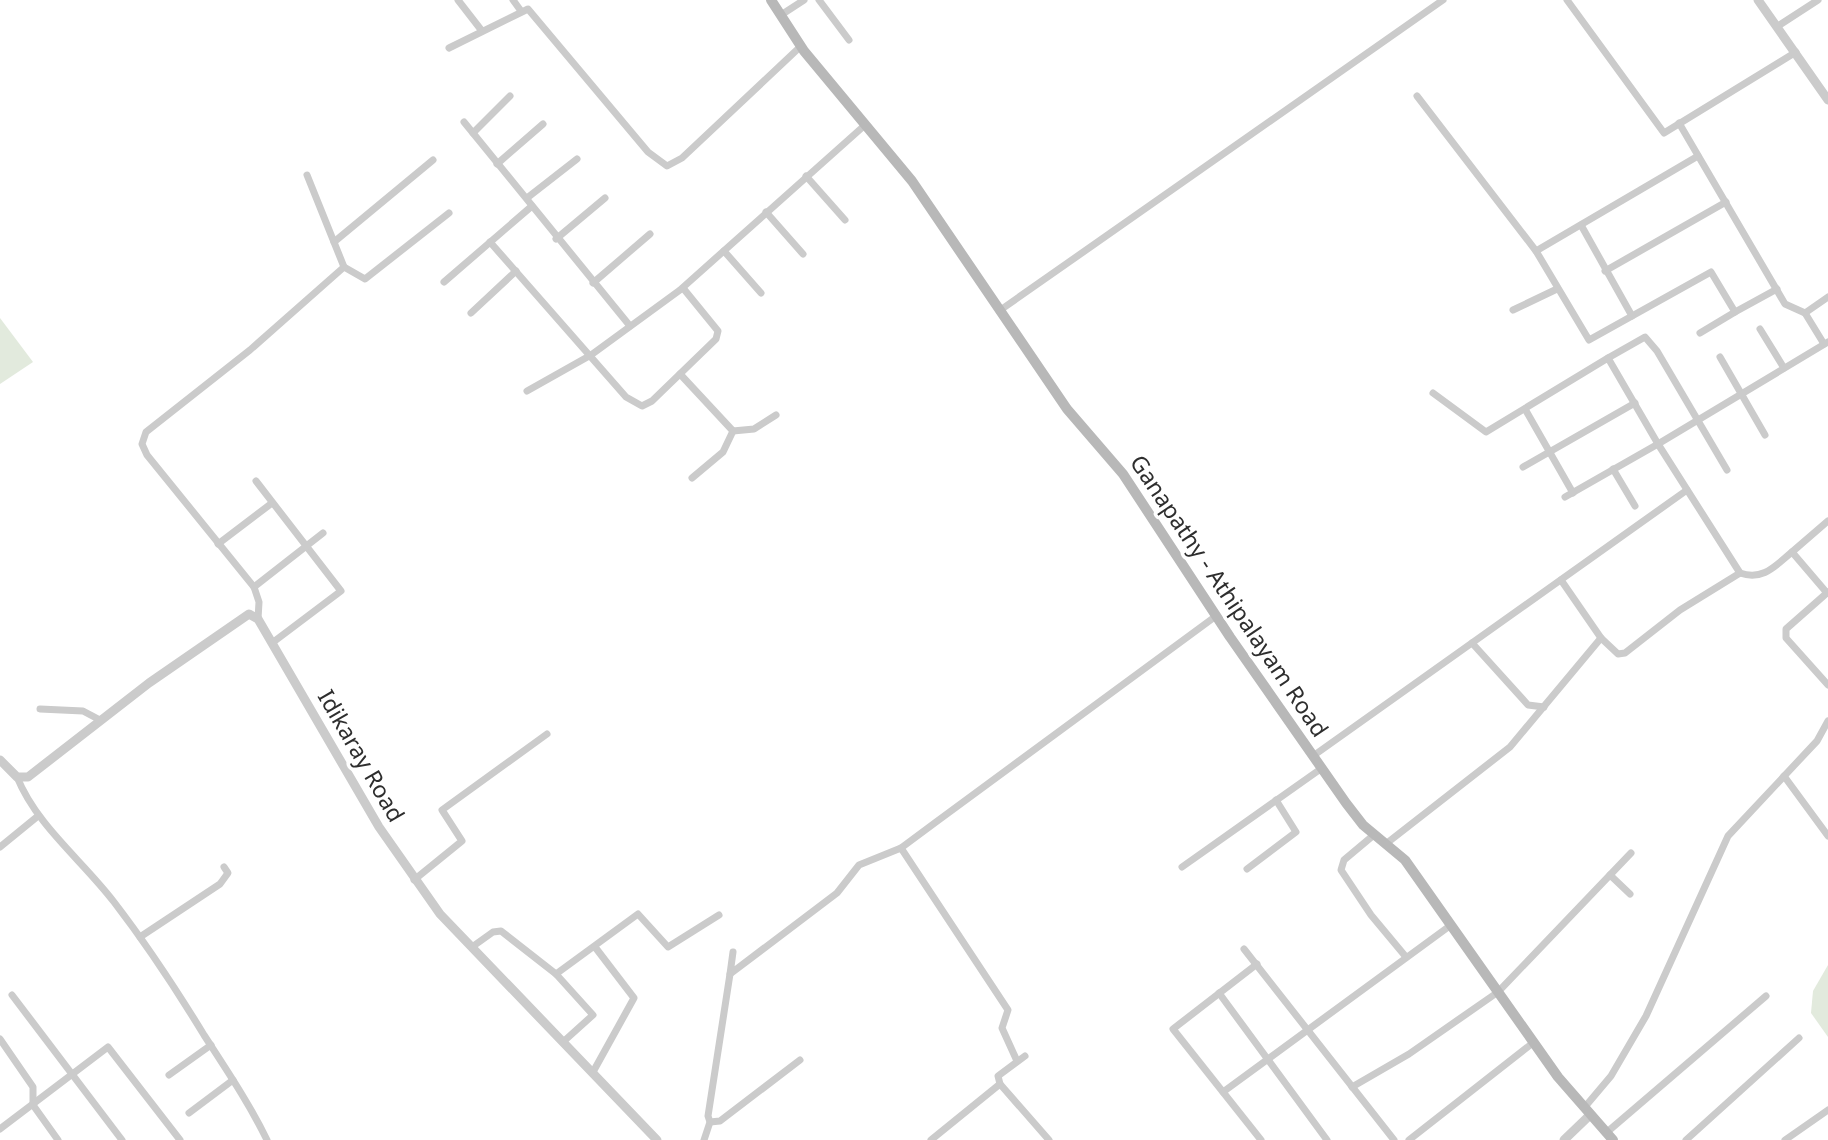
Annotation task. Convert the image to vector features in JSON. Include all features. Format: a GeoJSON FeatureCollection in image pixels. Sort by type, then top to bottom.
{"type":"FeatureCollection","features":[{"type":"Feature","properties":{"kind":"main road","name":"Ganapathy - Athipalayam Road"},"geometry":{"type":"LineString","coordinates":[[771,0],[802,46],[912,181],[1066,408],[1123,474],[1216,616],[1363,825],[1387,842],[1405,860],[1534,1042],[1609,1137]]}},
{"type":"Feature","properties":{"kind":"street"},"geometry":{"type":"LineString","coordinates":[[458,0],[482,31]]}},
{"type":"Feature","properties":{"kind":"street"},"geometry":{"type":"LineString","coordinates":[[513,0],[521,11]]}},
{"type":"Feature","properties":{"kind":"street"},"geometry":{"type":"LineString","coordinates":[[781,15],[804,0]]}},
{"type":"Feature","properties":{"kind":"street"},"geometry":{"type":"LineString","coordinates":[[819,0],[849,40]]}},
{"type":"Feature","properties":{"kind":"street"},"geometry":{"type":"LineString","coordinates":[[999,311],[1443,0]]}},
{"type":"Feature","properties":{"kind":"street"},"geometry":{"type":"LineString","coordinates":[[1567,0],[1664,133],[1796,52]]}},
{"type":"Feature","properties":{"kind":"street"},"geometry":{"type":"LineString","coordinates":[[1758,0],[1828,100]]}},
{"type":"Feature","properties":{"kind":"street"},"geometry":{"type":"LineString","coordinates":[[1778,26],[1818,0]]}},
{"type":"Feature","properties":{"kind":"street"},"geometry":{"type":"LineString","coordinates":[[449,48],[528,9],[648,152],[667,166],[682,158],[802,46]]}},
{"type":"Feature","properties":{"kind":"street"},"geometry":{"type":"LineString","coordinates":[[473,133],[510,96]]}},
{"type":"Feature","properties":{"kind":"street"},"geometry":{"type":"LineString","coordinates":[[1417,96],[1536,251],[1589,340],[1712,272],[1735,312]]}},
{"type":"Feature","properties":{"kind":"street"},"geometry":{"type":"LineString","coordinates":[[464,122],[629,326]]}},
{"type":"Feature","properties":{"kind":"street"},"geometry":{"type":"LineString","coordinates":[[1525,408],[1550,452],[1569,495],[1826,343],[1805,313],[1785,304],[1679,123]]}},
{"type":"Feature","properties":{"kind":"street"},"geometry":{"type":"LineString","coordinates":[[497,164],[543,124]]}},
{"type":"Feature","properties":{"kind":"street"},"geometry":{"type":"LineString","coordinates":[[527,391],[591,355],[682,288],[865,125]]}},
{"type":"Feature","properties":{"kind":"street"},"geometry":{"type":"LineString","coordinates":[[1536,251],[1698,156]]}},
{"type":"Feature","properties":{"kind":"street"},"geometry":{"type":"LineString","coordinates":[[444,282],[577,159]]}},
{"type":"Feature","properties":{"kind":"street"},"geometry":{"type":"LineString","coordinates":[[334,242],[433,160]]}},
{"type":"Feature","properties":{"kind":"street"},"geometry":{"type":"LineString","coordinates":[[307,175],[344,267],[365,279],[450,213]]}},
{"type":"Feature","properties":{"kind":"street"},"geometry":{"type":"LineString","coordinates":[[806,176],[845,220]]}},
{"type":"Feature","properties":{"kind":"street"},"geometry":{"type":"LineString","coordinates":[[556,239],[605,198]]}},
{"type":"Feature","properties":{"kind":"street"},"geometry":{"type":"LineString","coordinates":[[1605,271],[1726,202]]}},
{"type":"Feature","properties":{"kind":"street"},"geometry":{"type":"LineString","coordinates":[[766,212],[803,254]]}},
{"type":"Feature","properties":{"kind":"street"},"geometry":{"type":"LineString","coordinates":[[1581,225],[1632,316]]}},
{"type":"Feature","properties":{"kind":"street"},"geometry":{"type":"LineString","coordinates":[[593,283],[650,234]]}},
{"type":"Feature","properties":{"kind":"street"},"geometry":{"type":"LineString","coordinates":[[490,242],[626,397],[642,406],[711,345],[718,331],[682,288]]}},
{"type":"Feature","properties":{"kind":"street"},"geometry":{"type":"LineString","coordinates":[[724,251],[761,293]]}},
{"type":"Feature","properties":{"kind":"street"},"geometry":{"type":"LineString","coordinates":[[17,777],[28,777],[100,720],[249,614],[258,619],[259,602],[254,587],[147,455],[142,444],[146,432],[250,350],[344,267]]}},
{"type":"Feature","properties":{"kind":"street"},"geometry":{"type":"LineString","coordinates":[[471,313],[516,271]]}},
{"type":"Feature","properties":{"kind":"street"},"geometry":{"type":"LineString","coordinates":[[1513,310],[1557,289]]}},
{"type":"Feature","properties":{"kind":"street"},"geometry":{"type":"LineString","coordinates":[[1700,333],[1777,289]]}},
{"type":"Feature","properties":{"kind":"street"},"geometry":{"type":"LineString","coordinates":[[1805,313],[1828,297]]}},
{"type":"Feature","properties":{"kind":"street"},"geometry":{"type":"LineString","coordinates":[[1760,329],[1784,369]]}},
{"type":"Feature","properties":{"kind":"street"},"geometry":{"type":"LineString","coordinates":[[1433,393],[1486,432],[1646,337],[1699,419],[1727,470]]}},
{"type":"Feature","properties":{"kind":"street"},"geometry":{"type":"LineString","coordinates":[[1720,357],[1765,435]]}},
{"type":"Feature","properties":{"kind":"street"},"geometry":{"type":"LineString","coordinates":[[1608,358],[1687,491],[1740,573],[1751,577],[1763,576],[1828,521]]}},
{"type":"Feature","properties":{"kind":"street"},"geometry":{"type":"LineString","coordinates":[[680,374],[733,431]]}},
{"type":"Feature","properties":{"kind":"street"},"geometry":{"type":"LineString","coordinates":[[1524,467],[1635,403]]}},
{"type":"Feature","properties":{"kind":"street"},"geometry":{"type":"LineString","coordinates":[[733,431],[754,429],[776,415]]}},
{"type":"Feature","properties":{"kind":"street"},"geometry":{"type":"LineString","coordinates":[[692,478],[723,452],[733,431]]}},
{"type":"Feature","properties":{"kind":"street"},"geometry":{"type":"LineString","coordinates":[[1613,469],[1635,506]]}},
{"type":"Feature","properties":{"kind":"street"},"geometry":{"type":"LineString","coordinates":[[256,481],[341,591],[272,643]]}},
{"type":"Feature","properties":{"kind":"street"},"geometry":{"type":"LineString","coordinates":[[1313,756],[1687,491]]}},
{"type":"Feature","properties":{"kind":"street"},"geometry":{"type":"LineString","coordinates":[[218,544],[272,503]]}},
{"type":"Feature","properties":{"kind":"street"},"geometry":{"type":"LineString","coordinates":[[254,587],[323,533]]}},
{"type":"Feature","properties":{"kind":"street"},"geometry":{"type":"LineString","coordinates":[[1792,552],[1827,593],[1786,629],[1786,638],[1828,685]]}},
{"type":"Feature","properties":{"kind":"street"},"geometry":{"type":"LineString","coordinates":[[1561,580],[1601,638],[1618,654],[1625,653],[1680,610],[1740,573]]}},
{"type":"Feature","properties":{"kind":"street"},"geometry":{"type":"LineString","coordinates":[[730,974],[837,893],[859,865],[901,848],[1216,616]]}},
{"type":"Feature","properties":{"kind":"street","name":"Idikaray Road"},"geometry":{"type":"LineString","coordinates":[[258,619],[337,759],[414,880],[440,914],[657,1140]]}},
{"type":"Feature","properties":{"kind":"street"},"geometry":{"type":"LineString","coordinates":[[1387,842],[1510,747],[1601,638]]}},
{"type":"Feature","properties":{"kind":"street"},"geometry":{"type":"LineString","coordinates":[[1472,643],[1528,705],[1544,707]]}},
{"type":"Feature","properties":{"kind":"street"},"geometry":{"type":"LineString","coordinates":[[40,709],[83,711],[100,720]]}},
{"type":"Feature","properties":{"kind":"street"},"geometry":{"type":"LineString","coordinates":[[1564,1140],[1612,1076],[1646,1016],[1728,836],[1817,741],[1828,721]]}},
{"type":"Feature","properties":{"kind":"street"},"geometry":{"type":"LineString","coordinates":[[414,880],[462,841],[442,810],[547,734]]}},
{"type":"Feature","properties":{"kind":"street"},"geometry":{"type":"LineString","coordinates":[[0,760],[17,777],[38,816],[113,900],[140,937],[233,1080],[267,1140]]}},
{"type":"Feature","properties":{"kind":"street"},"geometry":{"type":"LineString","coordinates":[[1182,867],[1322,768]]}},
{"type":"Feature","properties":{"kind":"street"},"geometry":{"type":"LineString","coordinates":[[1784,776],[1828,836]]}},
{"type":"Feature","properties":{"kind":"street"},"geometry":{"type":"LineString","coordinates":[[1247,869],[1296,832],[1276,800]]}},
{"type":"Feature","properties":{"kind":"street"},"geometry":{"type":"LineString","coordinates":[[0,847],[38,816]]}},
{"type":"Feature","properties":{"kind":"street"},"geometry":{"type":"LineString","coordinates":[[1376,834],[1344,860],[1341,870],[1371,915],[1406,957]]}},
{"type":"Feature","properties":{"kind":"street"},"geometry":{"type":"LineString","coordinates":[[901,848],[1008,1010],[1002,1026],[1017,1061]]}},
{"type":"Feature","properties":{"kind":"street"},"geometry":{"type":"LineString","coordinates":[[1352,1087],[1409,1055],[1499,992],[1631,853]]}},
{"type":"Feature","properties":{"kind":"street"},"geometry":{"type":"LineString","coordinates":[[140,937],[220,884],[228,873],[224,867]]}},
{"type":"Feature","properties":{"kind":"street"},"geometry":{"type":"LineString","coordinates":[[1610,875],[1630,894]]}},
{"type":"Feature","properties":{"kind":"street"},"geometry":{"type":"LineString","coordinates":[[556,974],[638,914],[658,940],[668,947],[719,915]]}},
{"type":"Feature","properties":{"kind":"street"},"geometry":{"type":"LineString","coordinates":[[1223,1092],[1451,925]]}},
{"type":"Feature","properties":{"kind":"street"},"geometry":{"type":"LineString","coordinates":[[472,947],[493,932],[501,931],[556,974],[593,1015],[563,1042]]}},
{"type":"Feature","properties":{"kind":"street"},"geometry":{"type":"LineString","coordinates":[[593,1072],[634,998],[596,947]]}},
{"type":"Feature","properties":{"kind":"street"},"geometry":{"type":"LineString","coordinates":[[1244,948],[1394,1140]]}},
{"type":"Feature","properties":{"kind":"street"},"geometry":{"type":"LineString","coordinates":[[704,1140],[710,1122],[708,1115],[733,953]]}},
{"type":"Feature","properties":{"kind":"street"},"geometry":{"type":"LineString","coordinates":[[1257,964],[1173,1029],[1261,1140]]}},
{"type":"Feature","properties":{"kind":"street"},"geometry":{"type":"LineString","coordinates":[[1219,993],[1327,1140]]}},
{"type":"Feature","properties":{"kind":"street"},"geometry":{"type":"LineString","coordinates":[[12,995],[122,1140]]}},
{"type":"Feature","properties":{"kind":"street"},"geometry":{"type":"LineString","coordinates":[[1609,1137],[1766,996]]}},
{"type":"Feature","properties":{"kind":"street"},"geometry":{"type":"LineString","coordinates":[[1686,1140],[1800,1038]]}},
{"type":"Feature","properties":{"kind":"street"},"geometry":{"type":"LineString","coordinates":[[0,1039],[33,1087],[33,1105],[58,1140]]}},
{"type":"Feature","properties":{"kind":"street"},"geometry":{"type":"LineString","coordinates":[[1409,1140],[1534,1042]]}},
{"type":"Feature","properties":{"kind":"street"},"geometry":{"type":"LineString","coordinates":[[169,1075],[211,1045]]}},
{"type":"Feature","properties":{"kind":"street"},"geometry":{"type":"LineString","coordinates":[[0,1129],[108,1047],[180,1140]]}},
{"type":"Feature","properties":{"kind":"street"},"geometry":{"type":"LineString","coordinates":[[1025,1056],[998,1076],[1000,1084],[1049,1140]]}},
{"type":"Feature","properties":{"kind":"street"},"geometry":{"type":"LineString","coordinates":[[710,1122],[720,1121],[800,1060]]}},
{"type":"Feature","properties":{"kind":"street"},"geometry":{"type":"LineString","coordinates":[[189,1113],[233,1080]]}},
{"type":"Feature","properties":{"kind":"street"},"geometry":{"type":"LineString","coordinates":[[931,1140],[1000,1084]]}},
{"type":"Feature","properties":{"kind":"street"},"geometry":{"type":"LineString","coordinates":[[1785,1140],[1828,1110]]}},
{"type":"Feature","properties":{"kind":"shaded area"},"geometry":{"type":"Polygon","coordinates":[[[0,318],[33,362],[0,384],[0,318]]]}},
{"type":"Feature","properties":{"kind":"shaded area"},"geometry":{"type":"Polygon","coordinates":[[[1828,965],[1828,1037],[1811,1013],[1813,991],[1828,965]]]}}]}
